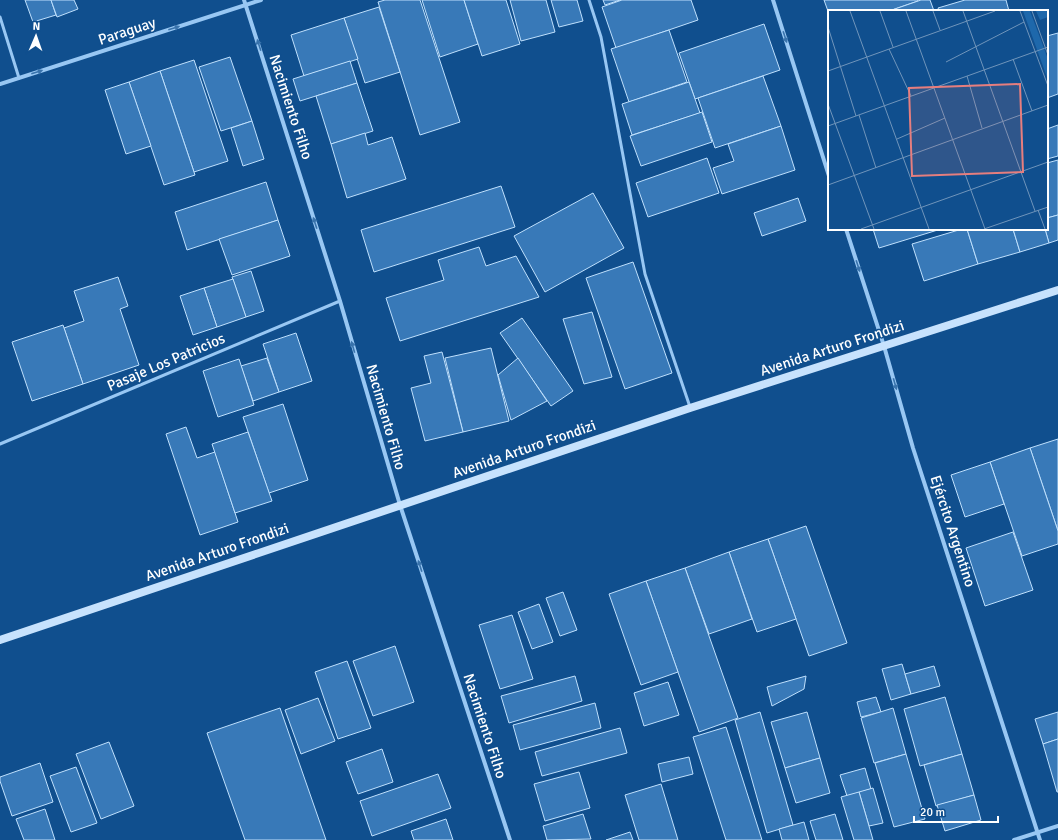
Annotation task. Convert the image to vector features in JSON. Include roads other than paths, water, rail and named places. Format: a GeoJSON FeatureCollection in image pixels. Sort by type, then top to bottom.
{"type":"FeatureCollection","features":[{"type":"Feature","properties":{"kind":"main road","name":"Avenida Arturo Frondizi"},"geometry":{"type":"LineString","coordinates":[[0,640],[690,408],[1058,290]]}},
{"type":"Feature","properties":{"kind":"street","name":"Nacimiento Filho"},"geometry":{"type":"LineString","coordinates":[[244,0],[340,301],[400,505],[510,840]]}},
{"type":"Feature","properties":{"kind":"street","name":"Paraguay"},"geometry":{"type":"LineString","coordinates":[[0,84],[261,0]]}},
{"type":"Feature","properties":{"kind":"street"},"geometry":{"type":"LineString","coordinates":[[773,0],[828,173]]}},
{"type":"Feature","properties":{"kind":"street","name":"Ejército Argentino"},"geometry":{"type":"LineString","coordinates":[[846,230],[884,346],[913,448],[1040,840]]}},
{"type":"Feature","properties":{"kind":"street"},"geometry":{"type":"LineString","coordinates":[[1014,840],[1058,826]]}},
{"type":"Feature","properties":{"kind":"lane"},"geometry":{"type":"LineString","coordinates":[[589,0],[602,37],[645,274],[690,408]]}},
{"type":"Feature","properties":{"kind":"lane"},"geometry":{"type":"LineString","coordinates":[[0,17],[19,78]]}},
{"type":"Feature","properties":{"kind":"lane","name":"Pasaje Los Patricios"},"geometry":{"type":"LineString","coordinates":[[0,444],[340,301]]}}]}
